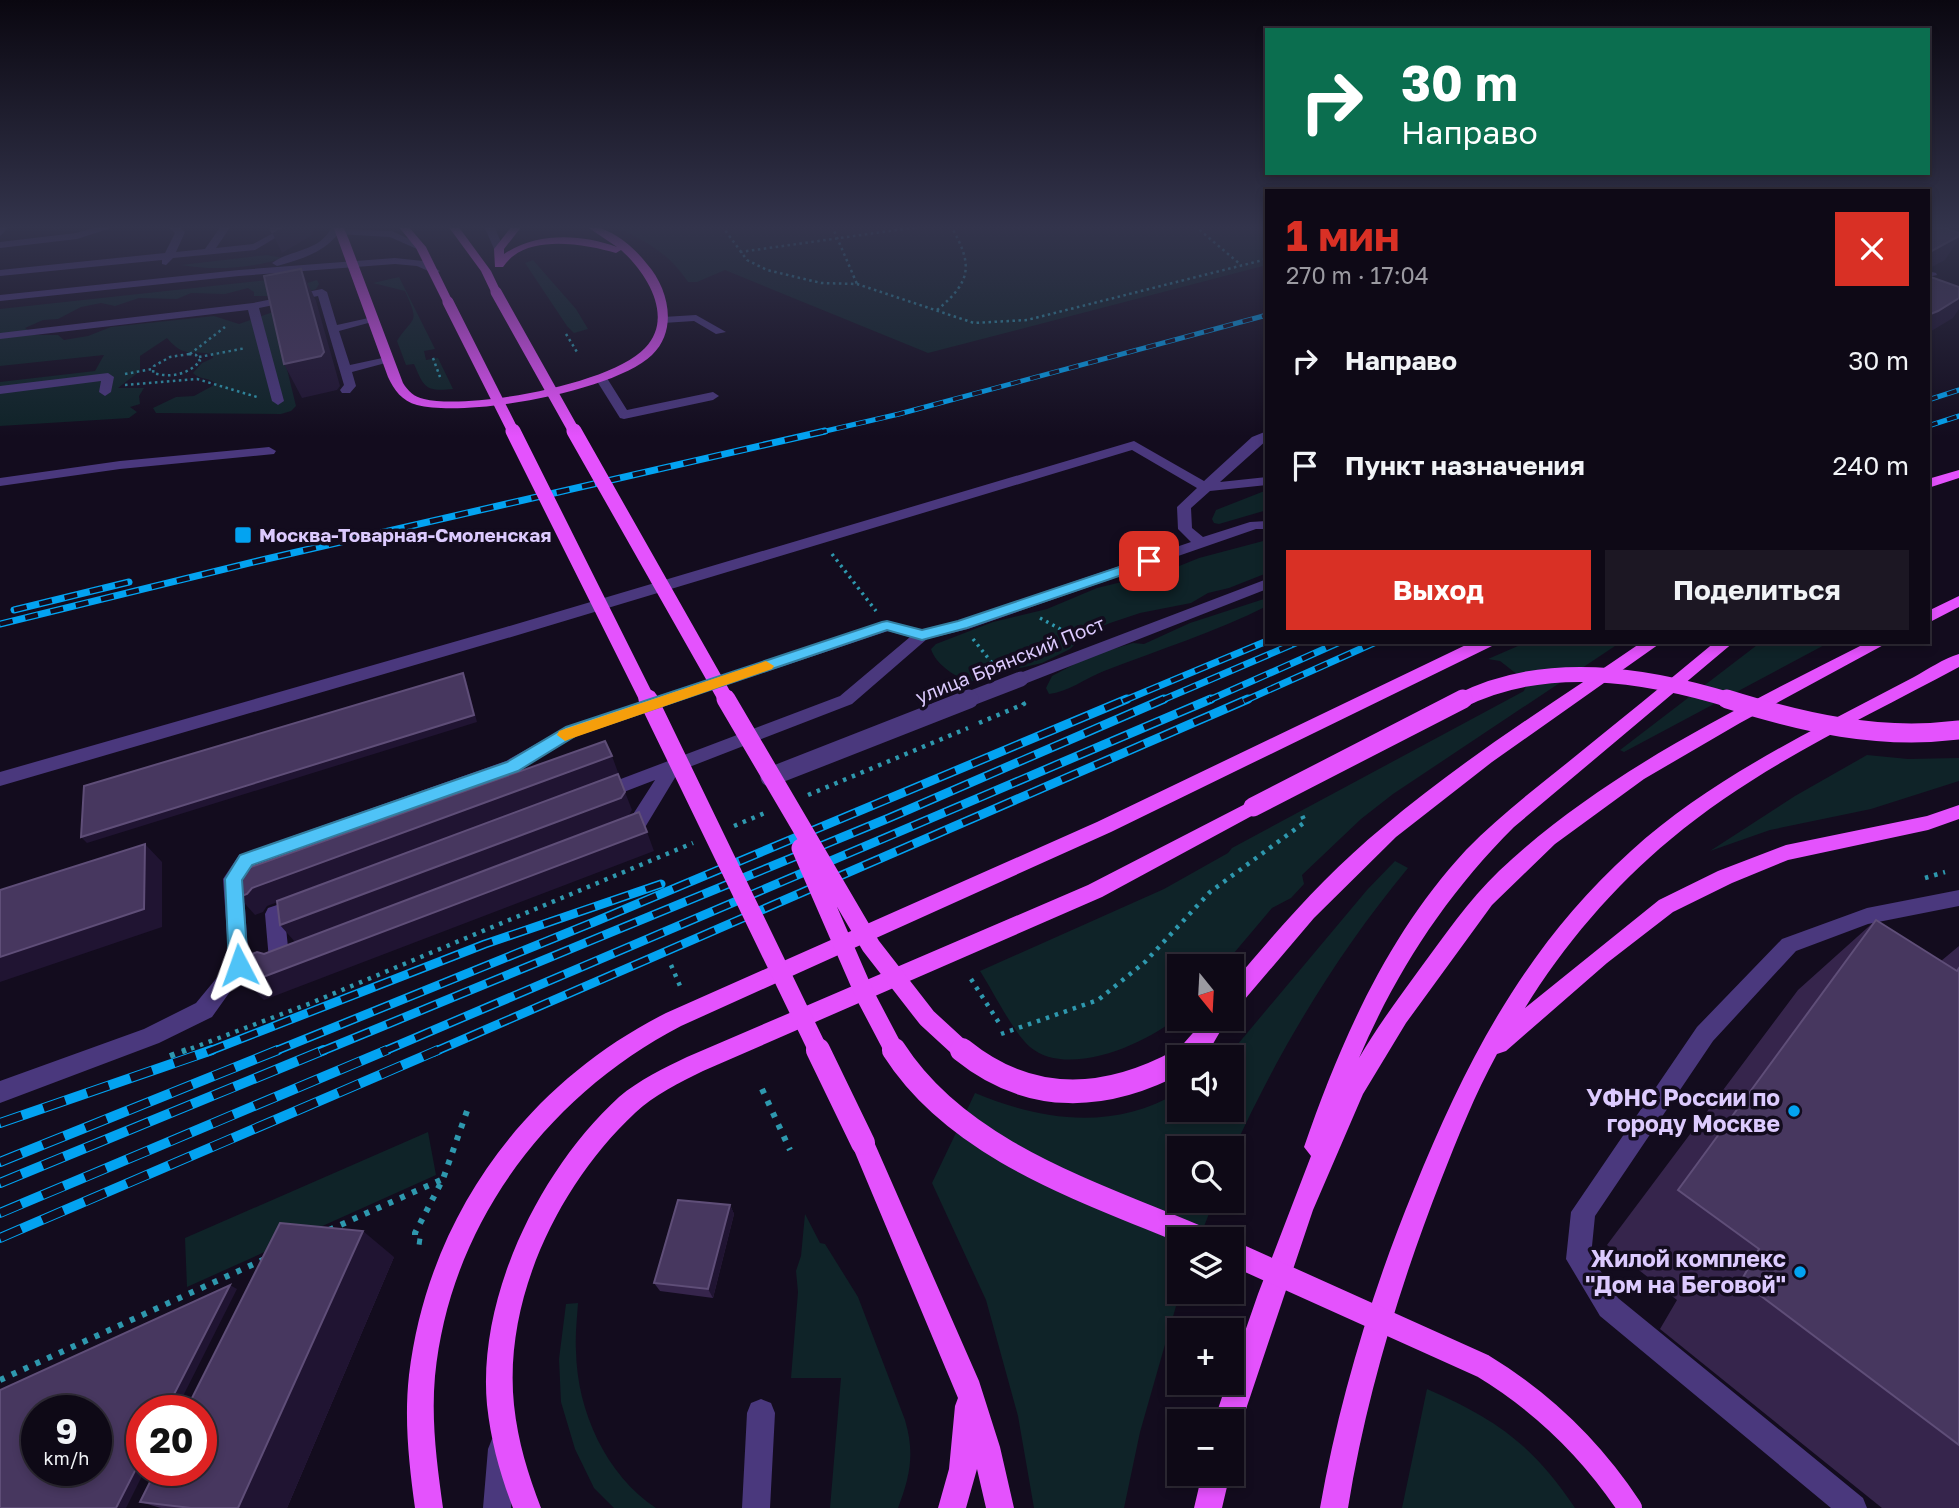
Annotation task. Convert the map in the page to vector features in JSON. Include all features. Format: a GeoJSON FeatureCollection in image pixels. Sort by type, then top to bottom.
{"type":"FeatureCollection","features":[{"type":"Feature","properties":{"kind":"main road"},"geometry":{"type":"LineString","coordinates":[[364,296],[387,361],[404,395],[415,403],[433,405],[473,404],[601,378],[637,361],[656,342],[663,320],[659,296]]}},
{"type":"Feature","properties":{"kind":"main road"},"geometry":{"type":"LineString","coordinates":[[446,296],[700,804],[863,1143],[966,1381],[986,1447],[1000,1508]]}},
{"type":"Feature","properties":{"kind":"main road"},"geometry":{"type":"LineString","coordinates":[[498,296],[770,777],[844,901],[888,969],[937,1027],[973,1059],[1023,1085],[1052,1091],[1108,1090],[1135,1084],[1167,1068]]}},
{"type":"Feature","properties":{"kind":"main road"},"geometry":{"type":"LineString","coordinates":[[1933,483],[1959,474]]}},
{"type":"Feature","properties":{"kind":"main road"},"geometry":{"type":"LineString","coordinates":[[1930,617],[1959,601]]}},
{"type":"Feature","properties":{"kind":"main road"},"geometry":{"type":"LineString","coordinates":[[429,1508],[422,1453],[421,1388],[425,1344],[441,1283],[472,1212],[504,1161],[542,1116],[593,1069],[642,1036],[717,999],[1100,829],[1482,644]]}},
{"type":"Feature","properties":{"kind":"main road"},"geometry":{"type":"LineString","coordinates":[[1244,985],[1337,880],[1389,833],[1438,794],[1651,644]]}},
{"type":"Feature","properties":{"kind":"main road"},"geometry":{"type":"LineString","coordinates":[[1232,1409],[1326,1114],[1357,1034],[1396,961],[1430,909],[1475,854],[1507,822],[1724,644]]}},
{"type":"Feature","properties":{"kind":"main road"},"geometry":{"type":"LineString","coordinates":[[1288,1237],[1324,1151],[1356,1085],[1396,1019],[1450,944],[1506,877],[1562,830],[1668,756],[1738,716],[1877,644]]}},
{"type":"Feature","properties":{"kind":"main road"},"geometry":{"type":"LineString","coordinates":[[1334,1508],[1365,1365],[1391,1279],[1449,1130],[1485,1056],[1529,984],[1574,923],[1613,879],[1665,833],[1744,778],[1959,660]]}},
{"type":"Feature","properties":{"kind":"main road"},"geometry":{"type":"LineString","coordinates":[[527,1508],[516,1487],[502,1423],[501,1390],[507,1324],[516,1288],[537,1228],[561,1181],[603,1129],[641,1093],[695,1063],[1096,891],[1253,807],[1472,695],[1495,686],[1538,677],[1581,673],[1660,681],[1776,715],[1850,730],[1920,734],[1959,730]]}},
{"type":"Feature","properties":{"kind":"main road"},"geometry":{"type":"LineString","coordinates":[[770,777],[873,1012],[908,1070],[926,1092],[962,1122],[1004,1149],[1174,1227]]}},
{"type":"Feature","properties":{"kind":"main road"},"geometry":{"type":"LineString","coordinates":[[1485,1056],[1600,957],[1666,906],[1725,877],[1786,853],[1928,822],[1959,812]]}},
{"type":"Feature","properties":{"kind":"main road"},"geometry":{"type":"LineString","coordinates":[[1199,1045],[1210,1031]]}},
{"type":"Feature","properties":{"kind":"main road"},"geometry":{"type":"LineString","coordinates":[[1244,1258],[1483,1366],[1512,1383],[1544,1406],[1569,1430],[1630,1508]]}},
{"type":"Feature","properties":{"kind":"main road"},"geometry":{"type":"LineString","coordinates":[[952,1508],[967,1444],[966,1381]]}},
{"type":"Feature","properties":{"kind":"main road"},"geometry":{"type":"LineString","coordinates":[[1208,1508],[1213,1486]]}},
{"type":"Feature","properties":{"kind":"street"},"geometry":{"type":"LineString","coordinates":[[0,336],[253,306],[300,296]]}},
{"type":"Feature","properties":{"kind":"street"},"geometry":{"type":"LineString","coordinates":[[323,296],[350,386],[346,390]]}},
{"type":"Feature","properties":{"kind":"street"},"geometry":{"type":"LineString","coordinates":[[253,306],[277,396]]}},
{"type":"Feature","properties":{"kind":"street"},"geometry":{"type":"LineString","coordinates":[[663,320],[696,318],[720,332]]}},
{"type":"Feature","properties":{"kind":"street"},"geometry":{"type":"LineString","coordinates":[[334,329],[373,320]]}},
{"type":"Feature","properties":{"kind":"street"},"geometry":{"type":"LineString","coordinates":[[345,370],[387,361]]}},
{"type":"Feature","properties":{"kind":"street"},"geometry":{"type":"LineString","coordinates":[[0,390],[108,377],[105,392]]}},
{"type":"Feature","properties":{"kind":"street"},"geometry":{"type":"LineString","coordinates":[[601,378],[624,415],[713,396]]}},
{"type":"Feature","properties":{"kind":"street"},"geometry":{"type":"LineString","coordinates":[[1201,543],[1185,529],[1184,507],[1257,440],[1265,436]]}},
{"type":"Feature","properties":{"kind":"street"},"geometry":{"type":"LineString","coordinates":[[0,779],[820,539],[1134,444],[1205,487],[1265,481]]}},
{"type":"Feature","properties":{"kind":"street"},"geometry":{"type":"LineString","coordinates":[[0,482],[120,466],[268,451]]}},
{"type":"Feature","properties":{"kind":"street"},"geometry":{"type":"LineString","coordinates":[[583,800],[846,700],[922,635],[962,625],[1255,525],[1265,525]]}},
{"type":"Feature","properties":{"kind":"street","name":"улица Брянский Пост"},"geometry":{"type":"LineString","coordinates":[[770,777],[1019,687],[1265,585]]}},
{"type":"Feature","properties":{"kind":"street"},"geometry":{"type":"LineString","coordinates":[[0,1092],[151,1036],[204,1010],[239,965],[233,879],[246,860],[512,766],[572,731],[887,626],[922,635]]}},
{"type":"Feature","properties":{"kind":"street"},"geometry":{"type":"LineString","coordinates":[[599,839],[637,824],[673,766]]}},
{"type":"Feature","properties":{"kind":"street"},"geometry":{"type":"LineString","coordinates":[[1853,1508],[1609,1307],[1578,1259],[1583,1212],[1705,1034],[1789,945],[1867,916],[1959,898]]}},
{"type":"Feature","properties":{"kind":"street"},"geometry":{"type":"LineString","coordinates":[[304,950],[279,960],[275,914],[314,900]]}},
{"type":"Feature","properties":{"kind":"street"},"geometry":{"type":"LineString","coordinates":[[756,1508],[761,1413]]}},
{"type":"Feature","properties":{"kind":"street"},"geometry":{"type":"LineString","coordinates":[[498,1508],[502,1423]]}},
{"type":"Feature","properties":{"kind":"path"},"geometry":{"type":"LineString","coordinates":[[895,296],[974,323],[1027,320],[1119,296]]}},
{"type":"Feature","properties":{"kind":"path"},"geometry":{"type":"LineString","coordinates":[[937,310],[954,296]]}},
{"type":"Feature","properties":{"kind":"path"},"geometry":{"type":"LineString","coordinates":[[108,377],[152,369],[163,359],[190,354],[253,306]]}},
{"type":"Feature","properties":{"kind":"path"},"geometry":{"type":"LineString","coordinates":[[566,334],[577,352]]}},
{"type":"Feature","properties":{"kind":"path"},"geometry":{"type":"LineString","coordinates":[[152,369],[157,375],[163,376],[190,370],[200,361],[190,354]]}},
{"type":"Feature","properties":{"kind":"path"},"geometry":{"type":"LineString","coordinates":[[433,358],[440,377]]}},
{"type":"Feature","properties":{"kind":"path"},"geometry":{"type":"LineString","coordinates":[[108,377],[121,386],[197,380],[254,397],[277,396]]}},
{"type":"Feature","properties":{"kind":"path"},"geometry":{"type":"LineString","coordinates":[[820,539],[887,626]]}},
{"type":"Feature","properties":{"kind":"path"},"geometry":{"type":"LineString","coordinates":[[1018,606],[1085,642]]}},
{"type":"Feature","properties":{"kind":"path"},"geometry":{"type":"LineString","coordinates":[[962,625],[1001,674]]}},
{"type":"Feature","properties":{"kind":"path"},"geometry":{"type":"LineString","coordinates":[[795,800],[1024,704],[1019,687]]}},
{"type":"Feature","properties":{"kind":"path"},"geometry":{"type":"LineString","coordinates":[[731,827],[769,811]]}},
{"type":"Feature","properties":{"kind":"path"},"geometry":{"type":"LineString","coordinates":[[1001,1034],[1098,1000],[1145,962],[1210,892],[1305,822],[1301,813]]}},
{"type":"Feature","properties":{"kind":"path"},"geometry":{"type":"LineString","coordinates":[[169,1056],[311,1003],[706,838]]}},
{"type":"Feature","properties":{"kind":"path"},"geometry":{"type":"LineString","coordinates":[[1925,878],[1945,872]]}},
{"type":"Feature","properties":{"kind":"path"},"geometry":{"type":"LineString","coordinates":[[671,965],[680,986]]}},
{"type":"Feature","properties":{"kind":"path"},"geometry":{"type":"LineString","coordinates":[[971,979],[1001,1026]]}},
{"type":"Feature","properties":{"kind":"path"},"geometry":{"type":"LineString","coordinates":[[762,1089],[790,1150]]}},
{"type":"Feature","properties":{"kind":"path"},"geometry":{"type":"LineString","coordinates":[[422,1241],[415,1241],[415,1233],[443,1179],[467,1111]]}},
{"type":"Feature","properties":{"kind":"path"},"geometry":{"type":"LineString","coordinates":[[316,1236],[443,1179]]}},
{"type":"Feature","properties":{"kind":"path"},"geometry":{"type":"LineString","coordinates":[[0,1380],[277,1253]]}},
{"type":"Feature","properties":{"kind":"green space"},"geometry":{"type":"Polygon","coordinates":[[[116,296],[183,296],[177,299],[139,298],[115,306],[101,303],[81,307],[58,319],[43,320],[25,328],[35,335],[58,335],[64,340],[88,336],[111,327],[214,316],[239,324],[273,312],[296,406],[281,414],[156,413],[153,408],[176,397],[194,396],[216,384],[193,373],[202,363],[213,358],[212,354],[183,351],[167,338],[140,356],[140,371],[118,388],[144,388],[139,396],[140,404],[130,407],[137,412],[129,418],[0,426],[0,382],[95,371],[104,355],[0,366],[0,309],[116,296]]]}},
{"type":"Feature","properties":{"kind":"green space"},"geometry":{"type":"Polygon","coordinates":[[[407,296],[435,349],[424,351],[426,360],[438,358],[453,389],[436,390],[427,386],[414,364],[406,365],[397,341],[413,319],[407,296]]]}},
{"type":"Feature","properties":{"kind":"green space"},"geometry":{"type":"Polygon","coordinates":[[[547,296],[565,296],[588,329],[574,333],[547,296]]]}},
{"type":"Feature","properties":{"kind":"green space"},"geometry":{"type":"Polygon","coordinates":[[[790,296],[1146,296],[928,353],[790,296]]]}},
{"type":"Feature","properties":{"kind":"green space"},"geometry":{"type":"Polygon","coordinates":[[[1265,491],[1265,511],[1219,524],[1212,519],[1216,510],[1265,491]]]}},
{"type":"Feature","properties":{"kind":"green space"},"geometry":{"type":"Polygon","coordinates":[[[1265,541],[1265,574],[1208,593],[1191,603],[1140,613],[1110,623],[1089,632],[1070,649],[1042,663],[1008,671],[1000,670],[996,665],[989,666],[975,681],[969,681],[943,666],[933,655],[931,649],[936,644],[993,622],[1047,609],[1097,588],[1167,571],[1199,558],[1265,541]]]}},
{"type":"Feature","properties":{"kind":"green space"},"geometry":{"type":"Polygon","coordinates":[[[1265,599],[1265,607],[1104,671],[1063,691],[1049,694],[1046,688],[1052,676],[1090,656],[1133,643],[1144,644],[1190,623],[1265,599]]]}},
{"type":"Feature","properties":{"kind":"green space"},"geometry":{"type":"Polygon","coordinates":[[[1522,644],[1618,644],[1393,794],[1361,819],[1302,875],[1304,884],[1291,898],[1272,908],[1233,954],[1167,954],[1167,1025],[1148,1037],[1107,1054],[1065,1059],[1046,1056],[1030,1047],[1010,1022],[980,971],[1164,889],[1228,853],[1232,848],[1524,691],[1527,682],[1500,661],[1488,659],[1522,644]]]}},
{"type":"Feature","properties":{"kind":"green space"},"geometry":{"type":"Polygon","coordinates":[[[1758,644],[1826,644],[1624,752],[1620,750],[1758,644]]]}},
{"type":"Feature","properties":{"kind":"green space"},"geometry":{"type":"Polygon","coordinates":[[[1867,755],[1908,759],[1959,758],[1959,781],[1871,809],[1770,830],[1710,851],[1795,796],[1867,755]]]}},
{"type":"Feature","properties":{"kind":"green space"},"geometry":{"type":"Polygon","coordinates":[[[1395,861],[1408,868],[1357,935],[1311,1004],[1269,1077],[1240,1136],[1167,1136],[1167,1213],[1209,1213],[1204,1227],[1167,1227],[1167,1304],[1177,1304],[1173,1318],[1167,1318],[1167,1338],[1140,1432],[1124,1508],[1034,1508],[1018,1416],[986,1300],[932,1183],[975,1093],[1026,1110],[1077,1118],[1129,1113],[1167,1098],[1167,1122],[1244,1122],[1244,1045],[1237,1045],[1367,890],[1395,861]]]}},
{"type":"Feature","properties":{"kind":"green space"},"geometry":{"type":"Polygon","coordinates":[[[428,1132],[436,1175],[187,1287],[185,1238],[428,1132]]]}},
{"type":"Feature","properties":{"kind":"green space"},"geometry":{"type":"Polygon","coordinates":[[[805,1214],[820,1243],[825,1244],[858,1297],[905,1420],[910,1444],[910,1465],[898,1508],[830,1508],[841,1378],[791,1378],[798,1292],[796,1271],[801,1256],[805,1214]]]}},
{"type":"Feature","properties":{"kind":"green space"},"geometry":{"type":"Polygon","coordinates":[[[578,1303],[578,1374],[589,1418],[609,1460],[638,1494],[656,1508],[614,1508],[594,1488],[575,1449],[561,1402],[559,1359],[566,1304],[578,1303]]]}},
{"type":"Feature","properties":{"kind":"green space"},"geometry":{"type":"Polygon","coordinates":[[[1427,1389],[1473,1411],[1511,1436],[1544,1467],[1575,1508],[1402,1508],[1427,1389]]]}},
{"type":"Feature","properties":{"kind":"building"},"geometry":{"type":"Polygon","coordinates":[[[269,296],[309,296],[324,352],[321,356],[284,364],[269,296]]]}},
{"type":"Feature","properties":{"kind":"building"},"geometry":{"type":"Polygon","coordinates":[[[1930,296],[1959,296],[1959,298],[1930,314],[1930,296]]]}},
{"type":"Feature","properties":{"kind":"building"},"geometry":{"type":"Polygon","coordinates":[[[463,673],[474,715],[81,837],[84,786],[463,673]]]}},
{"type":"Feature","properties":{"kind":"building"},"geometry":{"type":"Polygon","coordinates":[[[605,741],[612,756],[252,888],[239,897],[237,872],[605,741]]]}},
{"type":"Feature","properties":{"kind":"building"},"geometry":{"type":"Polygon","coordinates":[[[618,774],[625,792],[621,798],[280,925],[277,901],[618,774]]]}},
{"type":"Feature","properties":{"kind":"building"},"geometry":{"type":"Polygon","coordinates":[[[639,812],[647,832],[247,983],[245,957],[257,952],[264,954],[639,812]]]}},
{"type":"Feature","properties":{"kind":"building"},"geometry":{"type":"Polygon","coordinates":[[[145,844],[144,909],[0,957],[0,890],[145,844]]]}},
{"type":"Feature","properties":{"kind":"building","name":"Жилой комплекс \"Дом на Беговой\""},"geometry":{"type":"Polygon","coordinates":[[[1876,920],[1957,971],[1959,968],[1959,1445],[1741,1281],[1759,1249],[1678,1190],[1876,920]]]}},
{"type":"Feature","properties":{"kind":"building"},"geometry":{"type":"Polygon","coordinates":[[[678,1200],[730,1205],[708,1289],[654,1283],[678,1200]]]}},
{"type":"Feature","properties":{"kind":"building"},"geometry":{"type":"Polygon","coordinates":[[[280,1223],[363,1231],[238,1508],[191,1508],[140,1502],[148,1486],[217,1486],[217,1395],[194,1395],[280,1223]]]}},
{"type":"Feature","properties":{"kind":"building"},"geometry":{"type":"Polygon","coordinates":[[[230,1285],[174,1395],[126,1395],[127,1486],[116,1508],[0,1508],[0,1390],[230,1285]]]}},
{"type":"Feature","properties":{"kind":"railway"},"geometry":{"type":"LineString","coordinates":[[817,433],[899,414],[1265,316]]}},
{"type":"Feature","properties":{"kind":"railway"},"geometry":{"type":"LineString","coordinates":[[1930,399],[1959,390]]}},
{"type":"Feature","properties":{"kind":"railway"},"geometry":{"type":"LineString","coordinates":[[1930,425],[1959,416]]}},
{"type":"Feature","properties":{"kind":"railway"},"geometry":{"type":"LineString","coordinates":[[0,624],[262,560],[825,431]]}},
{"type":"Feature","properties":{"kind":"railway"},"geometry":{"type":"LineString","coordinates":[[14,610],[129,582]]}},
{"type":"Feature","properties":{"kind":"railway"},"geometry":{"type":"LineString","coordinates":[[1123,701],[1265,642]]}},
{"type":"Feature","properties":{"kind":"railway"},"geometry":{"type":"LineString","coordinates":[[1160,701],[1293,644]]}},
{"type":"Feature","properties":{"kind":"railway"},"geometry":{"type":"LineString","coordinates":[[1207,701],[1335,644]]}},
{"type":"Feature","properties":{"kind":"railway"},"geometry":{"type":"LineString","coordinates":[[1244,701],[1372,644]]}},
{"type":"Feature","properties":{"kind":"railway"},"geometry":{"type":"LineString","coordinates":[[273,1052],[594,922],[1127,699]]}},
{"type":"Feature","properties":{"kind":"railway"},"geometry":{"type":"LineString","coordinates":[[320,1052],[889,818],[1164,699]]}},
{"type":"Feature","properties":{"kind":"railway"},"geometry":{"type":"LineString","coordinates":[[382,1052],[1211,699]]}},
{"type":"Feature","properties":{"kind":"railway"},"geometry":{"type":"LineString","coordinates":[[434,1052],[1248,699]]}},
{"type":"Feature","properties":{"kind":"railway"},"geometry":{"type":"LineString","coordinates":[[207,1052],[485,944],[661,884]]}},
{"type":"Feature","properties":{"kind":"railway"},"geometry":{"type":"LineString","coordinates":[[0,1123],[212,1050]]}},
{"type":"Feature","properties":{"kind":"railway"},"geometry":{"type":"LineString","coordinates":[[0,1162],[278,1050]]}},
{"type":"Feature","properties":{"kind":"railway"},"geometry":{"type":"LineString","coordinates":[[0,1183],[324,1050]]}},
{"type":"Feature","properties":{"kind":"railway"},"geometry":{"type":"LineString","coordinates":[[0,1213],[387,1050]]}},
{"type":"Feature","properties":{"kind":"railway"},"geometry":{"type":"LineString","coordinates":[[0,1238],[438,1050]]}},
{"type":"Feature","properties":{"kind":"slow traffic"},"geometry":{"type":"LineString","coordinates":[[565,735],[766,666]]}},
{"type":"Feature","properties":{"kind":"place","name":"Москва-Товарная-Смоленская"},"geometry":{"type":"Point","coordinates":[243,535]}},
{"type":"Feature","properties":{"kind":"place","name":"УФНС России по городу Москве"},"geometry":{"type":"Point","coordinates":[1794,1111]}},
{"type":"Feature","properties":{"kind":"place","name":"Жилой комплекс \"Дом на Беговой\""},"geometry":{"type":"Point","coordinates":[1800,1272]}},
{"type":"Feature","properties":{"kind":"route"},"geometry":{"type":"LineString","coordinates":[[239,965],[233,879],[246,860],[512,766],[572,731],[887,626],[922,635],[962,625],[1149,561]]}}]}
